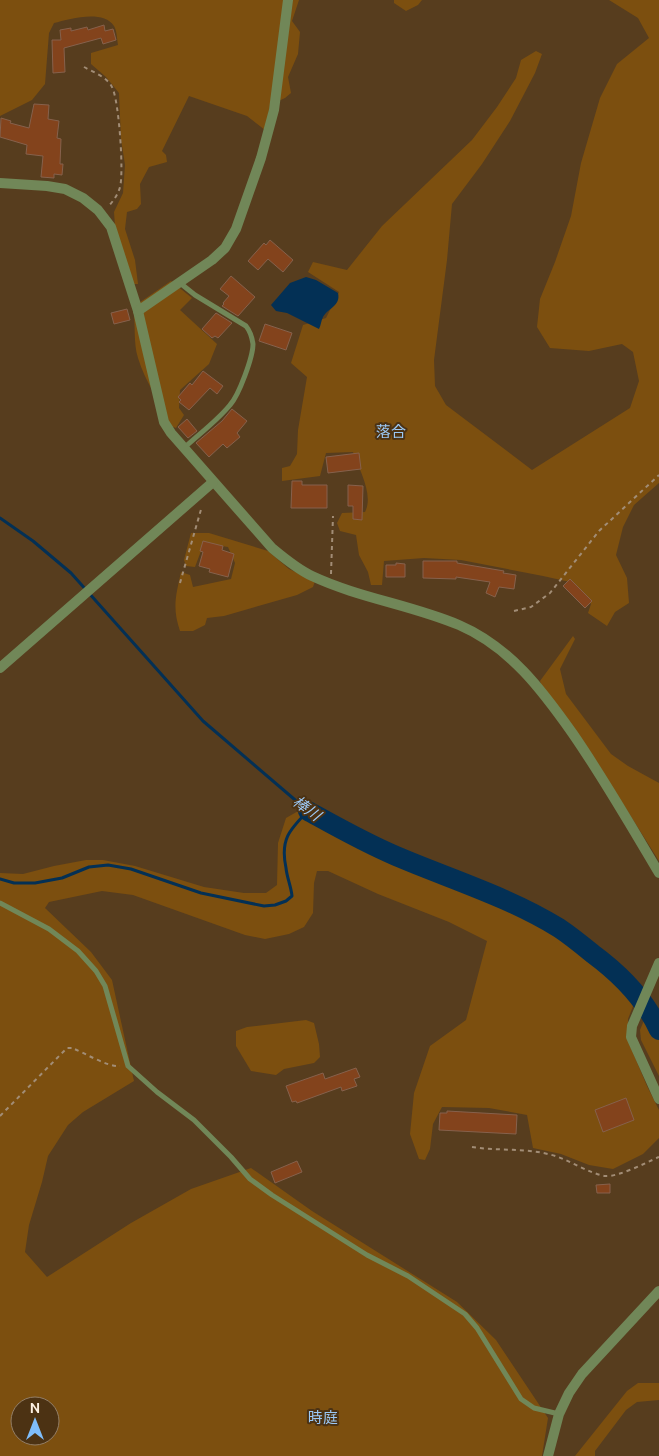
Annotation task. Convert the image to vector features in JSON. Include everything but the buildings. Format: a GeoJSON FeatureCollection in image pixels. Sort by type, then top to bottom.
{"type":"FeatureCollection","features":[{"type":"Feature","properties":{"kind":"street"},"geometry":{"type":"LineString","coordinates":[[138,311],[212,260],[225,248],[236,229],[261,158],[274,110],[288,0]]}},
{"type":"Feature","properties":{"kind":"street"},"geometry":{"type":"LineString","coordinates":[[0,183],[65,189],[83,198],[102,215],[111,227],[138,311],[162,417],[171,433],[210,485],[272,548],[310,575],[334,585],[459,625],[482,636],[503,651],[524,671],[553,706],[594,765],[659,872]]}},
{"type":"Feature","properties":{"kind":"street"},"geometry":{"type":"LineString","coordinates":[[0,668],[210,485]]}},
{"type":"Feature","properties":{"kind":"street"},"geometry":{"type":"LineString","coordinates":[[659,962],[632,1026],[632,1036],[659,1099]]}},
{"type":"Feature","properties":{"kind":"street"},"geometry":{"type":"LineString","coordinates":[[548,1456],[560,1414],[569,1393],[582,1374],[659,1291]]}},
{"type":"Feature","properties":{"kind":"lane"},"geometry":{"type":"LineString","coordinates":[[179,282],[195,295],[246,326],[253,343],[252,352],[237,395],[230,406],[184,448]]}},
{"type":"Feature","properties":{"kind":"lane"},"geometry":{"type":"LineString","coordinates":[[0,903],[49,929],[78,950],[96,971],[105,986],[128,1066],[157,1092],[194,1120],[232,1157],[250,1179],[367,1256],[408,1276],[465,1314],[477,1328],[521,1399],[534,1408],[560,1414]]}},
{"type":"Feature","properties":{"kind":"path"},"geometry":{"type":"LineString","coordinates":[[84,67],[109,82],[116,95],[117,102],[120,185],[114,200],[102,215]]}},
{"type":"Feature","properties":{"kind":"path"},"geometry":{"type":"LineString","coordinates":[[514,611],[531,607],[550,593],[599,531],[659,475]]}},
{"type":"Feature","properties":{"kind":"path"},"geometry":{"type":"LineString","coordinates":[[180,583],[210,485]]}},
{"type":"Feature","properties":{"kind":"path"},"geometry":{"type":"LineString","coordinates":[[330,578],[333,516]]}},
{"type":"Feature","properties":{"kind":"path"},"geometry":{"type":"LineString","coordinates":[[0,1116],[67,1048],[72,1048],[115,1066],[128,1066]]}},
{"type":"Feature","properties":{"kind":"path"},"geometry":{"type":"LineString","coordinates":[[472,1147],[535,1151],[562,1158],[592,1172],[606,1176],[616,1175],[659,1157]]}},
{"type":"Feature","properties":{"kind":"shaded area"},"geometry":{"type":"Polygon","coordinates":[[[0,0],[299,0],[292,21],[300,32],[298,54],[288,77],[291,93],[270,105],[265,130],[247,116],[189,96],[162,151],[166,155],[167,162],[149,167],[140,184],[141,204],[137,209],[127,212],[125,229],[135,260],[138,284],[132,284],[115,226],[114,212],[123,193],[125,165],[121,139],[119,93],[106,77],[91,64],[91,53],[118,45],[115,28],[109,21],[94,17],[77,18],[54,23],[49,33],[45,84],[32,100],[0,116],[0,0]]]}},
{"type":"Feature","properties":{"kind":"shaded area"},"geometry":{"type":"Polygon","coordinates":[[[394,0],[422,0],[418,5],[406,11],[394,3],[394,0]]]}},
{"type":"Feature","properties":{"kind":"shaded area"},"geometry":{"type":"Polygon","coordinates":[[[609,0],[659,0],[659,483],[634,505],[623,527],[616,555],[627,578],[629,603],[615,612],[607,626],[588,613],[591,604],[570,582],[461,560],[424,558],[384,561],[382,585],[371,585],[368,572],[359,555],[356,535],[340,531],[337,523],[342,513],[365,512],[367,505],[368,498],[365,482],[353,452],[326,453],[320,476],[282,481],[282,468],[290,466],[297,454],[298,430],[307,377],[291,363],[303,325],[326,318],[339,292],[308,272],[313,262],[347,270],[382,226],[472,140],[516,78],[521,60],[536,51],[542,54],[535,73],[510,121],[482,164],[452,204],[434,360],[435,386],[446,405],[532,470],[630,408],[639,381],[633,352],[622,344],[589,351],[550,348],[537,327],[540,299],[571,216],[581,163],[600,98],[617,64],[649,38],[638,18],[609,0]]]}},
{"type":"Feature","properties":{"kind":"shaded area"},"geometry":{"type":"Polygon","coordinates":[[[171,281],[192,298],[180,310],[217,344],[209,364],[180,390],[179,408],[184,415],[176,428],[171,426],[141,367],[136,346],[133,307],[171,281]]]}},
{"type":"Feature","properties":{"kind":"shaded area"},"geometry":{"type":"Polygon","coordinates":[[[191,533],[209,533],[268,551],[289,569],[315,581],[313,587],[297,595],[224,616],[207,618],[205,625],[193,631],[180,631],[175,608],[181,572],[190,575],[193,587],[231,579],[235,563],[228,547],[204,543],[195,567],[186,566],[184,560],[191,533]]]}},
{"type":"Feature","properties":{"kind":"shaded area"},"geometry":{"type":"Polygon","coordinates":[[[573,636],[575,639],[560,669],[566,694],[611,754],[659,783],[659,861],[625,807],[542,687],[540,681],[573,636]]]}},
{"type":"Feature","properties":{"kind":"shaded area"},"geometry":{"type":"Polygon","coordinates":[[[310,809],[396,851],[500,891],[531,907],[590,947],[640,988],[628,1019],[628,1041],[659,1110],[659,1138],[643,1154],[613,1169],[589,1165],[561,1154],[533,1148],[527,1115],[489,1108],[442,1107],[433,1124],[430,1149],[425,1160],[419,1159],[410,1134],[414,1093],[430,1046],[466,1020],[487,941],[449,922],[378,894],[328,871],[317,871],[314,883],[313,913],[304,927],[289,934],[265,939],[245,935],[133,895],[102,891],[49,902],[45,908],[91,952],[112,980],[134,1081],[83,1112],[68,1125],[48,1156],[29,1225],[25,1252],[47,1277],[131,1223],[191,1189],[251,1168],[312,1211],[457,1302],[496,1340],[548,1418],[542,1456],[0,1456],[0,873],[23,874],[86,860],[103,860],[135,866],[204,887],[244,893],[266,893],[277,885],[278,843],[286,818],[300,810],[310,809]]]}},
{"type":"Feature","properties":{"kind":"shaded area"},"geometry":{"type":"Polygon","coordinates":[[[648,1017],[659,1039],[659,1076],[641,1040],[640,1030],[645,1018],[648,1017]]]}},
{"type":"Feature","properties":{"kind":"shaded area"},"geometry":{"type":"Polygon","coordinates":[[[306,1020],[314,1023],[319,1044],[320,1057],[314,1063],[284,1069],[276,1075],[251,1071],[236,1046],[236,1031],[247,1027],[306,1020]]]}},
{"type":"Feature","properties":{"kind":"shaded area"},"geometry":{"type":"Polygon","coordinates":[[[638,1383],[659,1383],[659,1400],[637,1402],[626,1410],[595,1451],[595,1456],[575,1456],[627,1391],[638,1383]]]}},
{"type":"Feature","properties":{"kind":"water"},"geometry":{"type":"Polygon","coordinates":[[[306,277],[316,280],[338,293],[338,301],[325,314],[319,329],[287,313],[276,311],[271,305],[290,283],[306,277]]]}},
{"type":"Feature","properties":{"kind":"waterway","name":"棒川"},"geometry":{"type":"LineString","coordinates":[[0,518],[33,541],[71,573],[203,721],[308,811],[291,830],[285,843],[284,858],[292,896],[286,901],[275,905],[264,906],[201,893],[131,869],[108,865],[89,867],[62,878],[35,883],[14,883],[0,879]]}},
{"type":"Feature","properties":{"kind":"waterway","name":"棒川"},"geometry":{"type":"LineString","coordinates":[[308,811],[385,851],[500,898],[559,928],[603,962],[631,988],[647,1008],[659,1030]]}},
{"type":"Feature","properties":{"kind":"district","name":"落合"},"geometry":{"type":"Point","coordinates":[391,431]}},
{"type":"Feature","properties":{"kind":"district","name":"時庭"},"geometry":{"type":"Point","coordinates":[323,1417]}}]}
